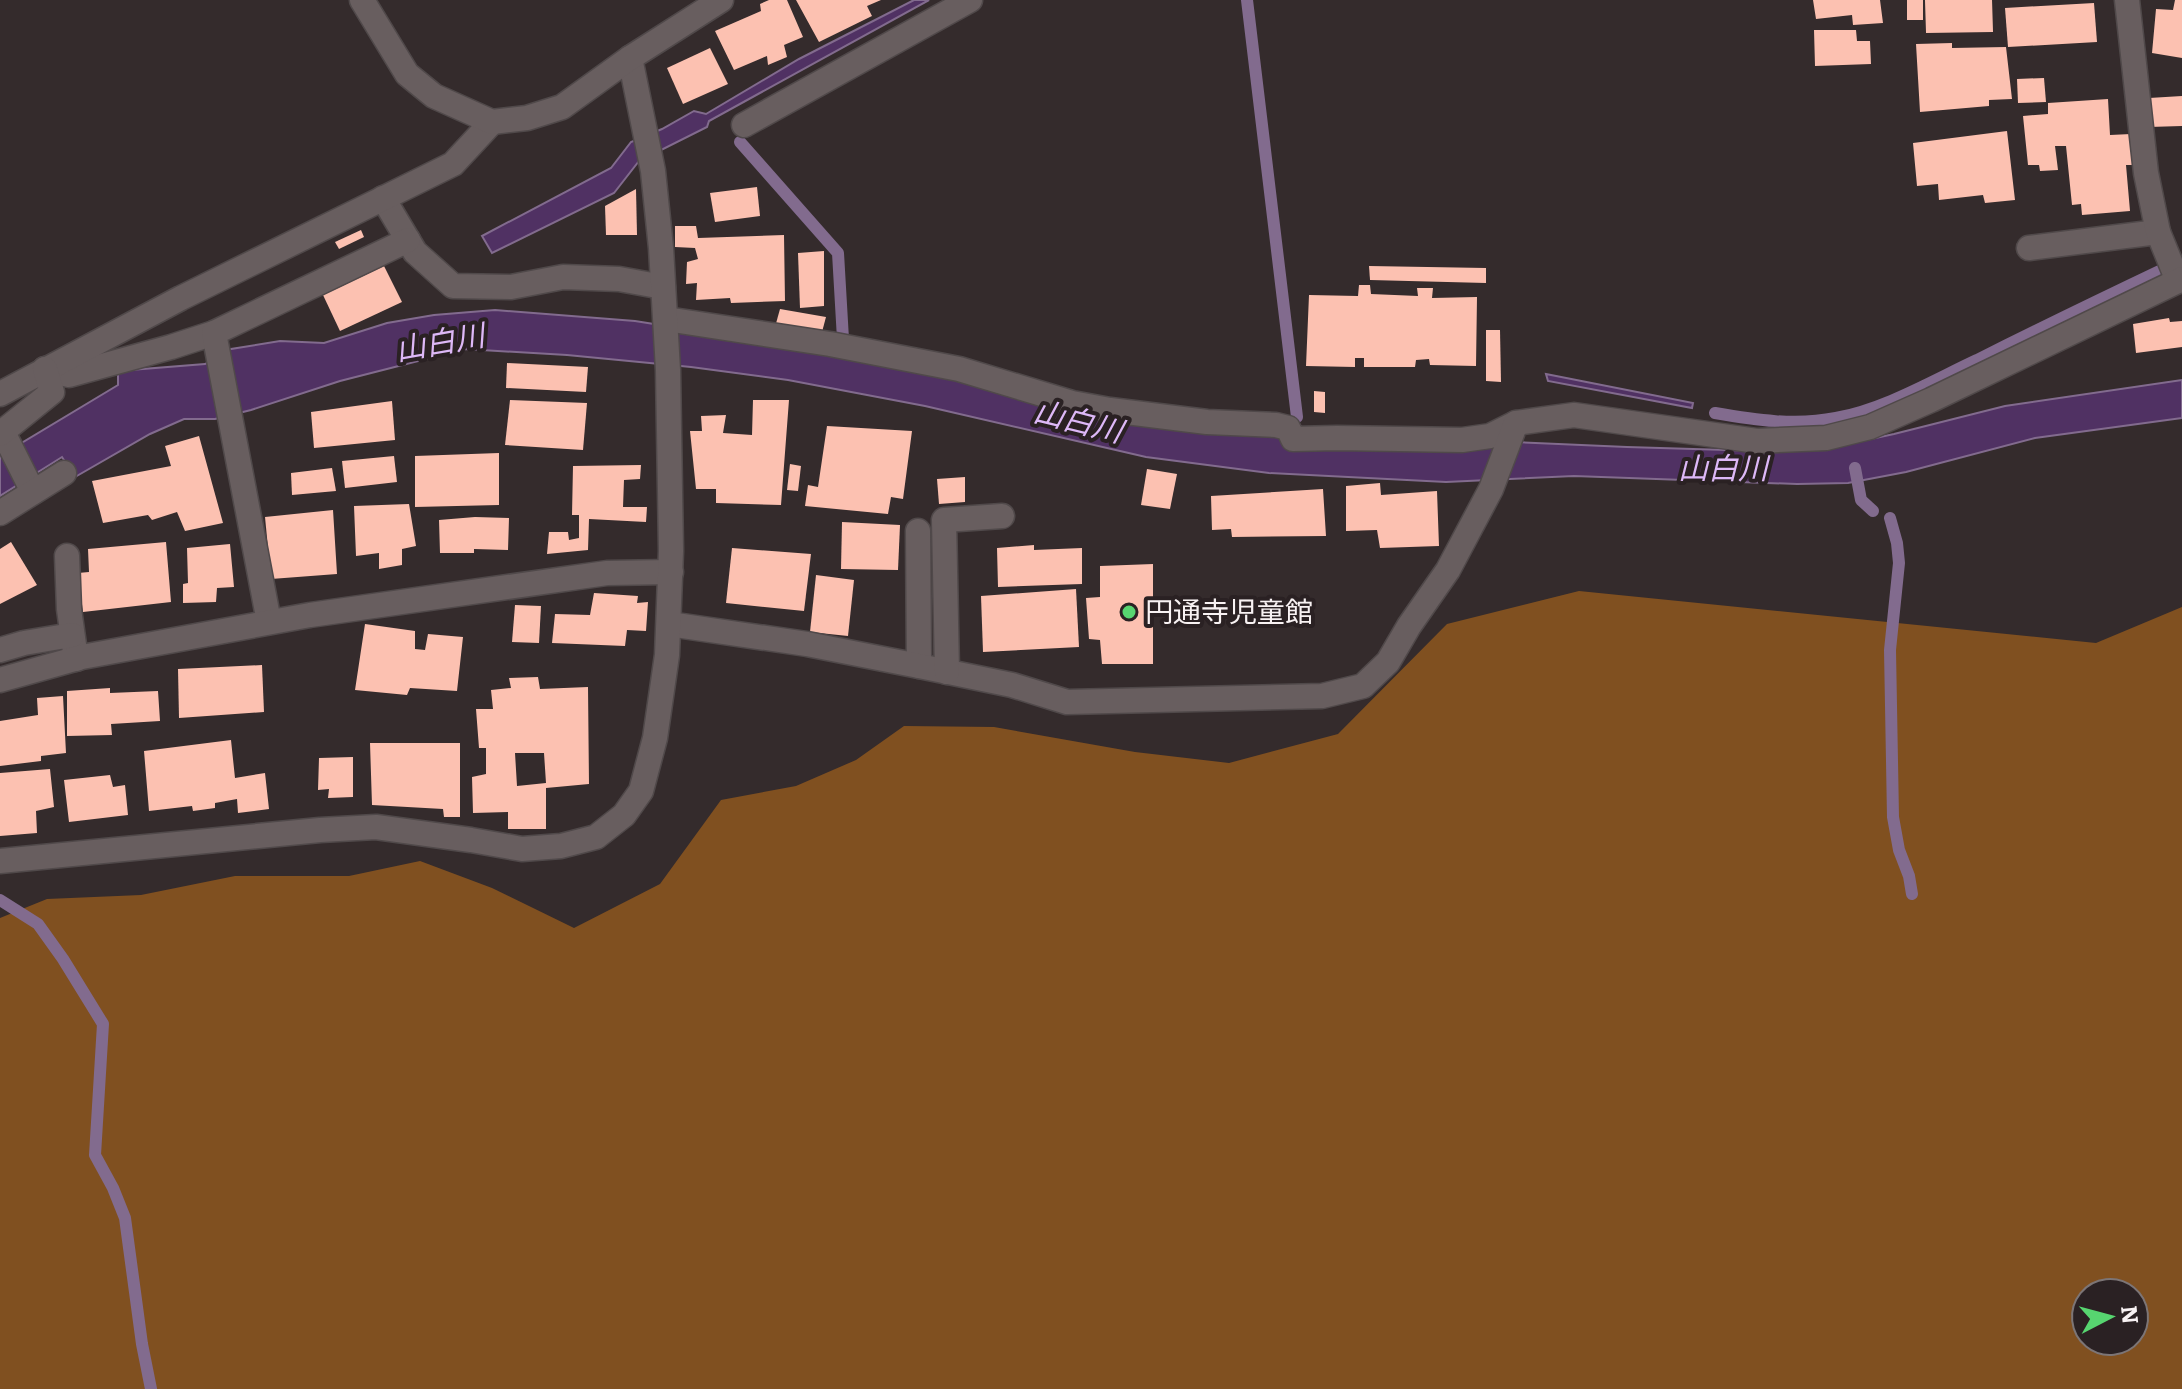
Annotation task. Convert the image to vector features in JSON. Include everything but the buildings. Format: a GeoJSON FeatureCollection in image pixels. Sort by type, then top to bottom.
{"type":"FeatureCollection","features":[{"type":"Feature","properties":{"kind":"street"},"geometry":{"type":"LineString","coordinates":[[362,0],[407,74],[434,96],[492,122],[527,118],[562,107],[630,58],[721,0]]}},
{"type":"Feature","properties":{"kind":"street"},"geometry":{"type":"LineString","coordinates":[[744,125],[970,0]]}},
{"type":"Feature","properties":{"kind":"street"},"geometry":{"type":"LineString","coordinates":[[666,321],[830,344],[959,369],[1072,403],[1110,410],[1207,422],[1276,425],[1288,428],[1293,439],[1462,440],[1574,415],[1757,441],[1826,438],[1870,427],[1931,400],[2180,280],[2158,232],[2146,173],[2127,0]]}},
{"type":"Feature","properties":{"kind":"street"},"geometry":{"type":"LineString","coordinates":[[0,861],[376,827],[522,849],[561,846],[596,837],[624,815],[641,791],[655,738],[667,655],[671,572],[666,321],[653,171],[630,58]]}},
{"type":"Feature","properties":{"kind":"street"},"geometry":{"type":"LineString","coordinates":[[0,394],[181,298],[453,164],[492,122]]}},
{"type":"Feature","properties":{"kind":"street"},"geometry":{"type":"LineString","coordinates":[[383,198],[415,252],[453,286],[511,287],[563,277],[619,279],[663,287]]}},
{"type":"Feature","properties":{"kind":"street"},"geometry":{"type":"LineString","coordinates":[[2029,248],[2158,232]]}},
{"type":"Feature","properties":{"kind":"street"},"geometry":{"type":"LineString","coordinates":[[45,369],[69,375],[171,347],[215,342],[408,240]]}},
{"type":"Feature","properties":{"kind":"street"},"geometry":{"type":"LineString","coordinates":[[215,342],[269,622]]}},
{"type":"Feature","properties":{"kind":"street"},"geometry":{"type":"LineString","coordinates":[[33,492],[1,433],[52,392],[45,369]]}},
{"type":"Feature","properties":{"kind":"street"},"geometry":{"type":"LineString","coordinates":[[669,624],[807,644],[1012,685],[1067,702],[1322,696],[1363,686],[1388,662],[1448,570],[1491,489],[1513,430]]}},
{"type":"Feature","properties":{"kind":"street"},"geometry":{"type":"LineString","coordinates":[[0,513],[64,473]]}},
{"type":"Feature","properties":{"kind":"street"},"geometry":{"type":"LineString","coordinates":[[947,672],[944,520],[1002,516]]}},
{"type":"Feature","properties":{"kind":"street"},"geometry":{"type":"LineString","coordinates":[[918,531],[919,666]]}},
{"type":"Feature","properties":{"kind":"street"},"geometry":{"type":"LineString","coordinates":[[67,556],[74,647]]}},
{"type":"Feature","properties":{"kind":"street"},"geometry":{"type":"LineString","coordinates":[[0,650],[24,643],[74,647],[607,573],[671,572]]}},
{"type":"Feature","properties":{"kind":"street"},"geometry":{"type":"LineString","coordinates":[[0,680],[74,647]]}},
{"type":"Feature","properties":{"kind":"shaded area"},"geometry":{"type":"Polygon","coordinates":[[[1579,591],[2096,643],[2182,607],[2182,1389],[0,1389],[0,918],[47,899],[141,895],[235,876],[349,876],[420,861],[492,888],[574,928],[660,884],[721,800],[796,786],[856,760],[904,726],[994,727],[1135,752],[1229,763],[1338,734],[1447,624],[1579,591]]]}},
{"type":"Feature","properties":{"kind":"water"},"geometry":{"type":"Polygon","coordinates":[[[914,0],[929,0],[709,121],[707,127],[639,161],[614,193],[492,253],[482,236],[611,168],[631,142],[694,111],[706,114],[799,59],[914,0]]]}},
{"type":"Feature","properties":{"kind":"water","name":"山白川"},"geometry":{"type":"Polygon","coordinates":[[[495,310],[635,321],[817,350],[896,364],[1081,412],[1491,441],[1760,451],[1829,448],[2005,406],[2182,380],[2182,418],[2035,438],[1906,472],[1848,483],[1574,476],[1446,482],[1269,473],[1146,457],[925,406],[788,380],[567,355],[465,349],[340,381],[215,419],[184,419],[150,434],[75,477],[62,457],[0,496],[0,456],[118,385],[118,371],[205,364],[231,349],[280,341],[324,343],[387,323],[495,310]]]}},
{"type":"Feature","properties":{"kind":"water"},"geometry":{"type":"Polygon","coordinates":[[[1546,374],[1693,403],[1692,408],[1548,381],[1546,374]]]}},
{"type":"Feature","properties":{"kind":"waterway"},"geometry":{"type":"LineString","coordinates":[[1247,0],[1297,417]]}},
{"type":"Feature","properties":{"kind":"waterway"},"geometry":{"type":"LineString","coordinates":[[740,142],[838,253],[843,339]]}},
{"type":"Feature","properties":{"kind":"waterway"},"geometry":{"type":"LineString","coordinates":[[1715,413],[1791,422],[1854,414],[1926,385],[2164,269]]}},
{"type":"Feature","properties":{"kind":"waterway"},"geometry":{"type":"LineString","coordinates":[[1855,468],[1861,500],[1873,511]]}},
{"type":"Feature","properties":{"kind":"waterway"},"geometry":{"type":"LineString","coordinates":[[1890,518],[1899,563],[1890,650],[1893,817],[1912,894]]}},
{"type":"Feature","properties":{"kind":"waterway"},"geometry":{"type":"LineString","coordinates":[[0,900],[38,924],[103,1024],[95,1155],[125,1218],[151,1389]]}},
{"type":"Feature","properties":{"kind":"place","name":"円通寺児童館"},"geometry":{"type":"Point","coordinates":[1129,612]}}]}
